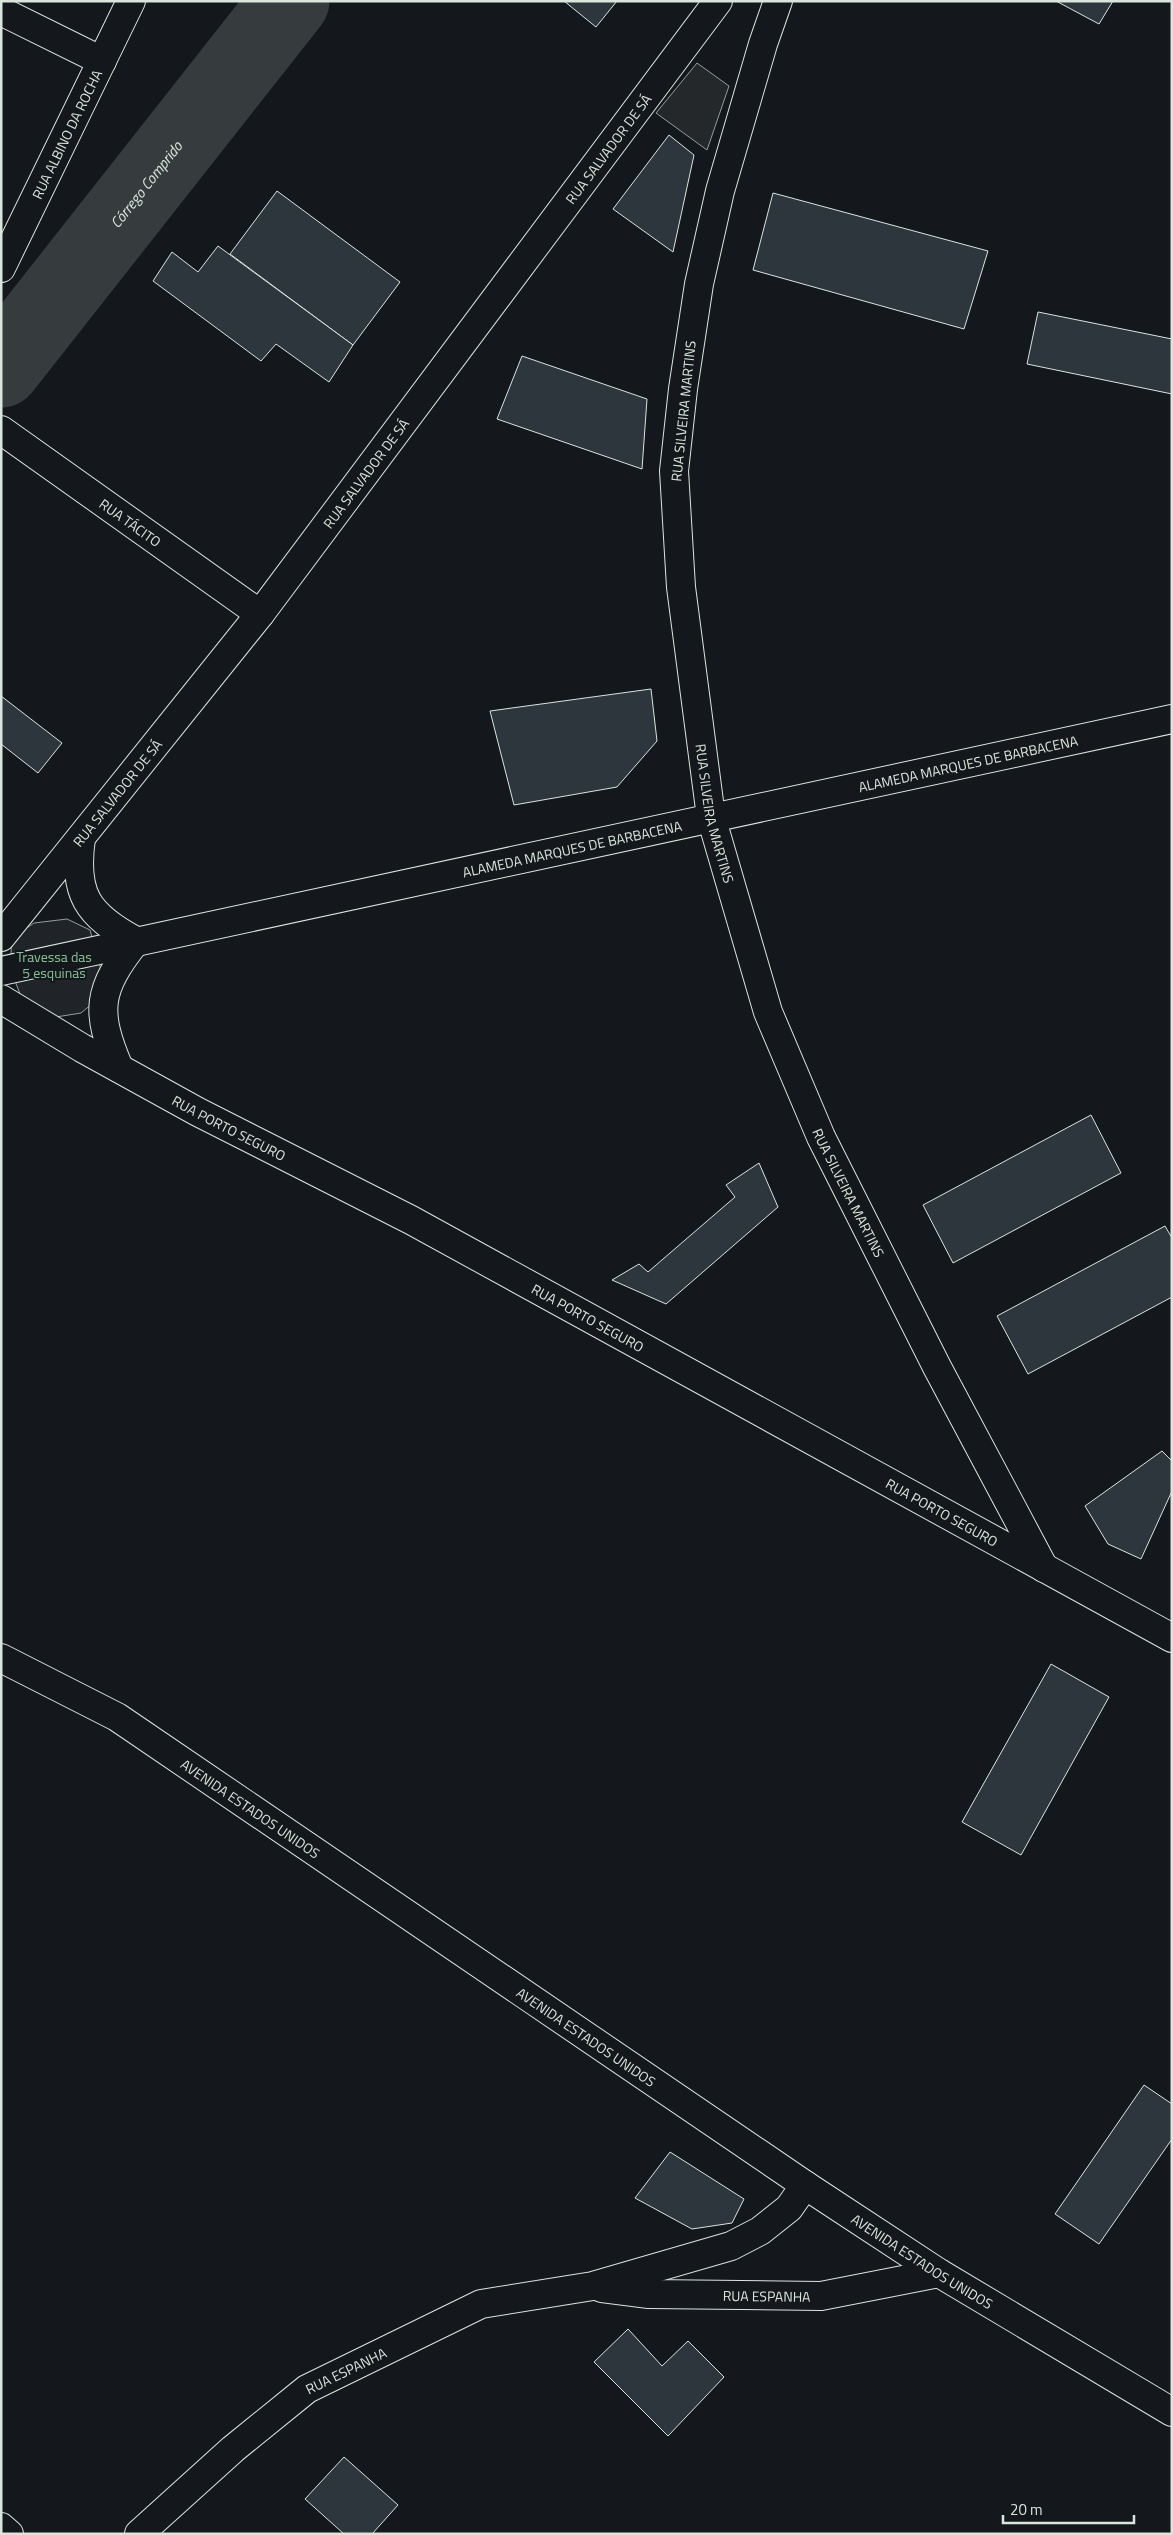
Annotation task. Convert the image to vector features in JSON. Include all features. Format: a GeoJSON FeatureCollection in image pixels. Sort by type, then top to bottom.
{"type":"FeatureCollection","features":[{"type":"Feature","properties":{"kind":"street","name":"RUA ALBINO DA ROCHA"},"geometry":{"type":"LineString","coordinates":[[1,268],[9,233],[102,61],[131,1]]}},
{"type":"Feature","properties":{"kind":"street","name":"RUA SALVADOR DE SÁ"},"geometry":{"type":"LineString","coordinates":[[1,937],[260,614],[718,1]]}},
{"type":"Feature","properties":{"kind":"street","name":"RUA SILVEIRA MARTINS"},"geometry":{"type":"LineString","coordinates":[[778,1],[763,44],[720,191],[699,284],[683,389],[674,471],[681,587],[711,817],[768,1012],[821,1137],[937,1367],[1044,1568]]}},
{"type":"Feature","properties":{"kind":"street"},"geometry":{"type":"LineString","coordinates":[[1,11],[102,61]]}},
{"type":"Feature","properties":{"kind":"street","name":"RUA TÁCITO"},"geometry":{"type":"LineString","coordinates":[[1,430],[260,614]]}},
{"type":"Feature","properties":{"kind":"street","name":"ALAMEDA MARQUES DE BARBACENA"},"geometry":{"type":"LineString","coordinates":[[1,970],[1172,719]]}},
{"type":"Feature","properties":{"kind":"street"},"geometry":{"type":"LineString","coordinates":[[81,838],[78,863],[80,884],[90,905],[99,918],[136,941],[120,962],[105,992],[102,1019],[107,1040],[119,1068]]}},
{"type":"Feature","properties":{"kind":"street","name":"RUA PORTO SEGURO"},"geometry":{"type":"LineString","coordinates":[[1,999],[198,1112],[412,1220],[1172,1638]]}},
{"type":"Feature","properties":{"kind":"street","name":"AVENIDA ESTADOS UNIDOS"},"geometry":{"type":"LineString","coordinates":[[1,1658],[117,1717],[805,2185],[939,2273],[1172,2412]]}},
{"type":"Feature","properties":{"kind":"street","name":"RUA ESPANHA"},"geometry":{"type":"LineString","coordinates":[[139,2534],[233,2450],[307,2389],[481,2304],[593,2286],[731,2246],[760,2231],[789,2208],[805,2185]]}},
{"type":"Feature","properties":{"kind":"street","name":"RUA ESPANHA"},"geometry":{"type":"LineString","coordinates":[[593,2286],[649,2294],[821,2296],[939,2273]]}},
{"type":"Feature","properties":{"kind":"street"},"geometry":{"type":"LineString","coordinates":[[1,2527],[9,2534]]}},
{"type":"Feature","properties":{"kind":"green space","name":"Travessa das 5 esquinas"},"geometry":{"type":"Polygon","coordinates":[[[67,919],[90,930],[103,977],[98,999],[81,1013],[56,1017],[22,999],[10,968],[12,938],[34,923],[67,919]]]}},
{"type":"Feature","properties":{"kind":"shaded area"},"geometry":{"type":"Polygon","coordinates":[[[697,63],[729,86],[707,150],[656,113],[697,63]]]}},
{"type":"Feature","properties":{"kind":"building"},"geometry":{"type":"Polygon","coordinates":[[[564,1],[617,1],[596,27],[564,1]]]}},
{"type":"Feature","properties":{"kind":"building"},"geometry":{"type":"Polygon","coordinates":[[[1056,1],[1113,1],[1099,24],[1056,1]]]}},
{"type":"Feature","properties":{"kind":"building"},"geometry":{"type":"Polygon","coordinates":[[[669,135],[694,155],[673,252],[613,209],[669,135]]]}},
{"type":"Feature","properties":{"kind":"building"},"geometry":{"type":"Polygon","coordinates":[[[277,191],[400,282],[353,345],[230,254],[277,191]]]}},
{"type":"Feature","properties":{"kind":"building"},"geometry":{"type":"Polygon","coordinates":[[[773,193],[988,251],[964,329],[753,270],[773,193]]]}},
{"type":"Feature","properties":{"kind":"building"},"geometry":{"type":"Polygon","coordinates":[[[218,246],[353,345],[329,382],[276,344],[261,361],[153,281],[172,252],[198,272],[218,246]]]}},
{"type":"Feature","properties":{"kind":"building"},"geometry":{"type":"Polygon","coordinates":[[[1038,312],[1172,339],[1172,394],[1027,364],[1038,312]]]}},
{"type":"Feature","properties":{"kind":"building"},"geometry":{"type":"Polygon","coordinates":[[[522,356],[647,399],[642,469],[497,419],[522,356]]]}},
{"type":"Feature","properties":{"kind":"building"},"geometry":{"type":"Polygon","coordinates":[[[651,689],[657,741],[617,787],[514,805],[490,711],[651,689]]]}},
{"type":"Feature","properties":{"kind":"building"},"geometry":{"type":"Polygon","coordinates":[[[1,696],[62,743],[38,773],[1,744],[1,696]]]}},
{"type":"Feature","properties":{"kind":"building"},"geometry":{"type":"Polygon","coordinates":[[[1091,1115],[1121,1173],[953,1263],[923,1205],[1091,1115]]]}},
{"type":"Feature","properties":{"kind":"building"},"geometry":{"type":"Polygon","coordinates":[[[759,1163],[778,1207],[666,1304],[612,1280],[639,1264],[648,1272],[735,1197],[726,1185],[759,1163]]]}},
{"type":"Feature","properties":{"kind":"building"},"geometry":{"type":"Polygon","coordinates":[[[1165,1226],[1172,1238],[1172,1297],[1028,1374],[997,1316],[1165,1226]]]}},
{"type":"Feature","properties":{"kind":"building"},"geometry":{"type":"Polygon","coordinates":[[[1162,1451],[1172,1461],[1172,1491],[1141,1559],[1108,1544],[1085,1506],[1162,1451]]]}},
{"type":"Feature","properties":{"kind":"building"},"geometry":{"type":"Polygon","coordinates":[[[1051,1664],[1109,1697],[1021,1855],[962,1822],[1051,1664]]]}},
{"type":"Feature","properties":{"kind":"building"},"geometry":{"type":"Polygon","coordinates":[[[1144,2085],[1172,2104],[1172,2139],[1099,2244],[1055,2214],[1144,2085]]]}},
{"type":"Feature","properties":{"kind":"building"},"geometry":{"type":"Polygon","coordinates":[[[670,2152],[744,2199],[732,2223],[692,2229],[635,2198],[670,2152]]]}},
{"type":"Feature","properties":{"kind":"building"},"geometry":{"type":"Polygon","coordinates":[[[628,2329],[662,2366],[688,2341],[724,2377],[668,2436],[594,2362],[628,2329]]]}},
{"type":"Feature","properties":{"kind":"building"},"geometry":{"type":"Polygon","coordinates":[[[344,2457],[398,2505],[372,2534],[344,2534],[305,2499],[344,2457]]]}},
{"type":"Feature","properties":{"kind":"waterway","name":"Córrego Comprido"},"geometry":{"type":"LineString","coordinates":[[1,368],[290,1]]}}]}
